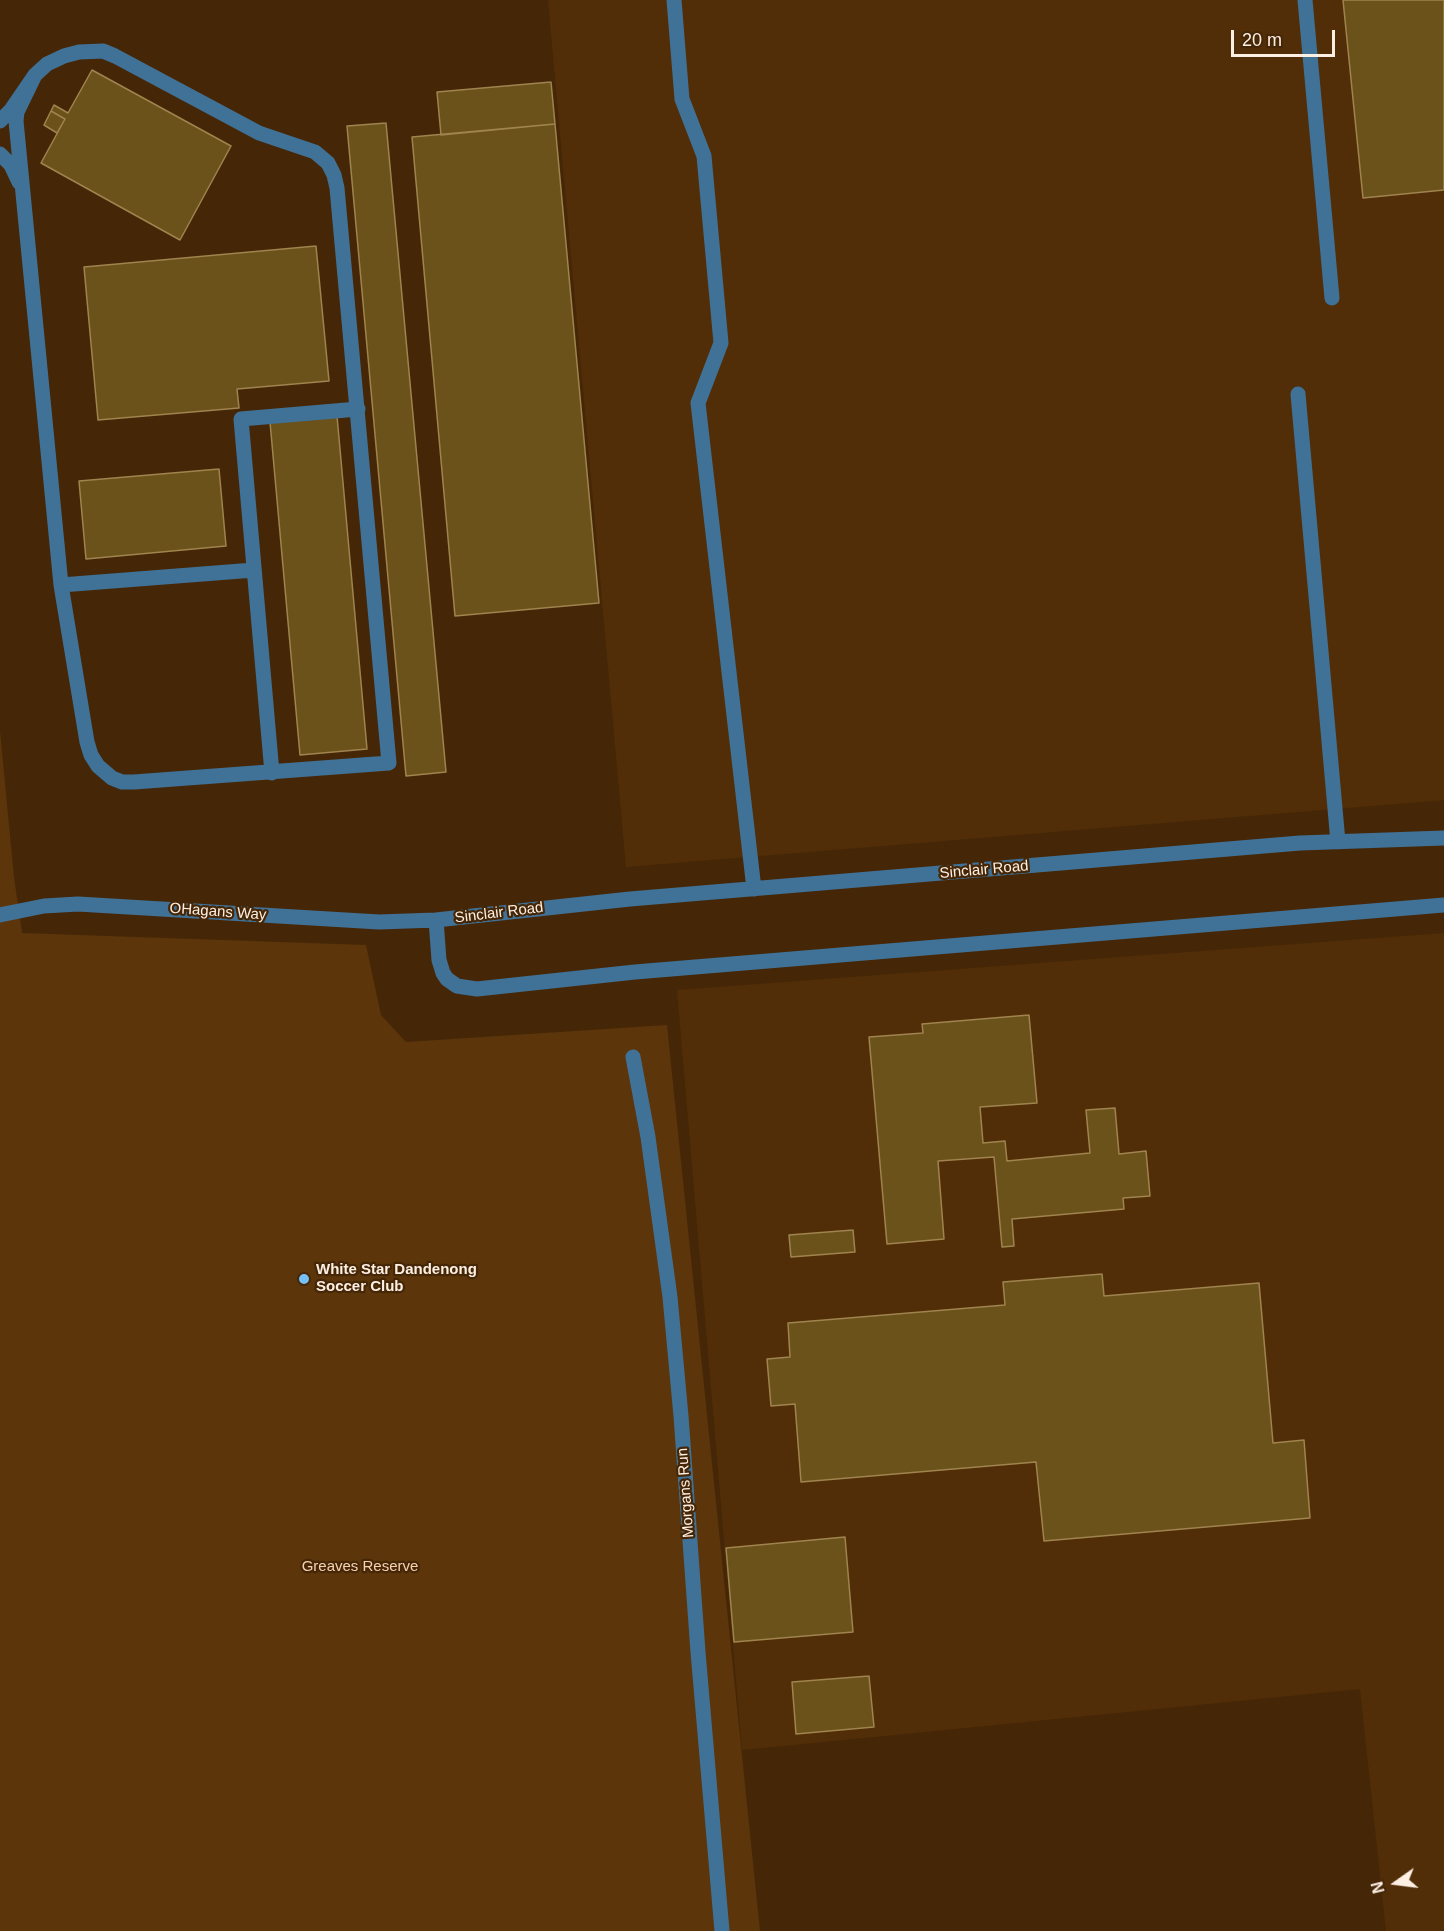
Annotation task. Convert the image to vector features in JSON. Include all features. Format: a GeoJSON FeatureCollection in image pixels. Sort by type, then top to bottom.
{"type":"FeatureCollection","features":[{"type":"Feature","properties":{"kind":"street"},"geometry":{"type":"LineString","coordinates":[[674,0],[682,99],[704,156],[721,343],[698,402],[754,889]]}},
{"type":"Feature","properties":{"kind":"street"},"geometry":{"type":"LineString","coordinates":[[1305,0],[1332,298]]}},
{"type":"Feature","properties":{"kind":"street"},"geometry":{"type":"LineString","coordinates":[[0,121],[11,110],[35,75],[47,64],[64,56],[87,51],[109,52],[241,124],[268,137],[315,152],[328,163],[337,188],[388,763],[134,782],[116,780],[103,771],[91,755],[61,585],[22,193],[16,116],[35,75]]}},
{"type":"Feature","properties":{"kind":"street"},"geometry":{"type":"LineString","coordinates":[[0,154],[14,171],[22,193]]}},
{"type":"Feature","properties":{"kind":"street"},"geometry":{"type":"LineString","coordinates":[[1298,394],[1338,842]]}},
{"type":"Feature","properties":{"kind":"street"},"geometry":{"type":"LineString","coordinates":[[272,773],[241,419],[358,409]]}},
{"type":"Feature","properties":{"kind":"street"},"geometry":{"type":"LineString","coordinates":[[61,585],[254,570]]}},
{"type":"Feature","properties":{"kind":"street","name":"Sinclair Road"},"geometry":{"type":"LineString","coordinates":[[1444,838],[1300,843],[754,889],[436,920],[439,960],[443,973],[457,986],[477,989],[647,971],[1444,905]]}},
{"type":"Feature","properties":{"kind":"street","name":"OHagans Way"},"geometry":{"type":"LineString","coordinates":[[0,915],[44,906],[78,904],[379,922],[436,920]]}},
{"type":"Feature","properties":{"kind":"street","name":"Morgans Run"},"geometry":{"type":"LineString","coordinates":[[633,1057],[648,1137],[670,1297],[722,1931]]}},
{"type":"Feature","properties":{"kind":"shaded area"},"geometry":{"type":"Polygon","coordinates":[[[548,0],[1444,0],[1444,800],[626,867],[548,0]]]}},
{"type":"Feature","properties":{"kind":"shaded area"},"geometry":{"type":"Polygon","coordinates":[[[1444,933],[1444,1931],[1386,1931],[1360,1689],[742,1750],[677,990],[1444,933]]]}},
{"type":"Feature","properties":{"kind":"green space","name":"Greaves Reserve"},"geometry":{"type":"Polygon","coordinates":[[[0,731],[14,877],[22,933],[366,945],[381,1015],[406,1042],[667,1025],[760,1931],[0,1931],[0,731]]]}},
{"type":"Feature","properties":{"kind":"building"},"geometry":{"type":"Polygon","coordinates":[[[1343,0],[1444,0],[1444,190],[1363,198],[1343,0]]]}},
{"type":"Feature","properties":{"kind":"building"},"geometry":{"type":"Polygon","coordinates":[[[92,70],[231,146],[180,240],[41,163],[65,119],[51,111],[54,105],[68,113],[92,70]]]}},
{"type":"Feature","properties":{"kind":"building"},"geometry":{"type":"Polygon","coordinates":[[[551,82],[555,124],[441,135],[437,92],[551,82]]]}},
{"type":"Feature","properties":{"kind":"building"},"geometry":{"type":"Polygon","coordinates":[[[51,111],[65,119],[57,133],[44,125],[51,111]]]}},
{"type":"Feature","properties":{"kind":"building"},"geometry":{"type":"Polygon","coordinates":[[[386,123],[446,772],[406,776],[347,126],[386,123]]]}},
{"type":"Feature","properties":{"kind":"building"},"geometry":{"type":"Polygon","coordinates":[[[555,124],[599,603],[455,616],[412,137],[555,124]]]}},
{"type":"Feature","properties":{"kind":"building"},"geometry":{"type":"Polygon","coordinates":[[[316,246],[329,381],[237,389],[239,408],[98,420],[84,267],[316,246]]]}},
{"type":"Feature","properties":{"kind":"building"},"geometry":{"type":"Polygon","coordinates":[[[337,416],[367,749],[300,755],[270,422],[337,416]]]}},
{"type":"Feature","properties":{"kind":"building"},"geometry":{"type":"Polygon","coordinates":[[[219,469],[226,546],[86,559],[79,481],[219,469]]]}},
{"type":"Feature","properties":{"kind":"building"},"geometry":{"type":"Polygon","coordinates":[[[1029,1015],[1037,1103],[980,1107],[983,1143],[1005,1141],[1007,1161],[1090,1153],[1086,1110],[1115,1108],[1119,1154],[1146,1151],[1150,1196],[1123,1198],[1124,1209],[1012,1219],[1014,1246],[1002,1247],[994,1157],[938,1161],[944,1239],[887,1244],[869,1037],[923,1033],[922,1024],[1029,1015]]]}},
{"type":"Feature","properties":{"kind":"building"},"geometry":{"type":"Polygon","coordinates":[[[853,1230],[855,1252],[791,1257],[789,1235],[853,1230]]]}},
{"type":"Feature","properties":{"kind":"building"},"geometry":{"type":"Polygon","coordinates":[[[1102,1274],[1104,1296],[1259,1283],[1273,1443],[1304,1440],[1310,1518],[1044,1541],[1036,1462],[801,1482],[795,1404],[771,1406],[767,1359],[790,1357],[788,1323],[1005,1305],[1003,1282],[1102,1274]]]}},
{"type":"Feature","properties":{"kind":"building"},"geometry":{"type":"Polygon","coordinates":[[[845,1537],[853,1632],[734,1642],[726,1548],[845,1537]]]}},
{"type":"Feature","properties":{"kind":"building"},"geometry":{"type":"Polygon","coordinates":[[[869,1676],[874,1727],[796,1734],[792,1682],[869,1676]]]}},
{"type":"Feature","properties":{"kind":"place","name":"White Star Dandenong Soccer Club"},"geometry":{"type":"Point","coordinates":[304,1279]}}]}
